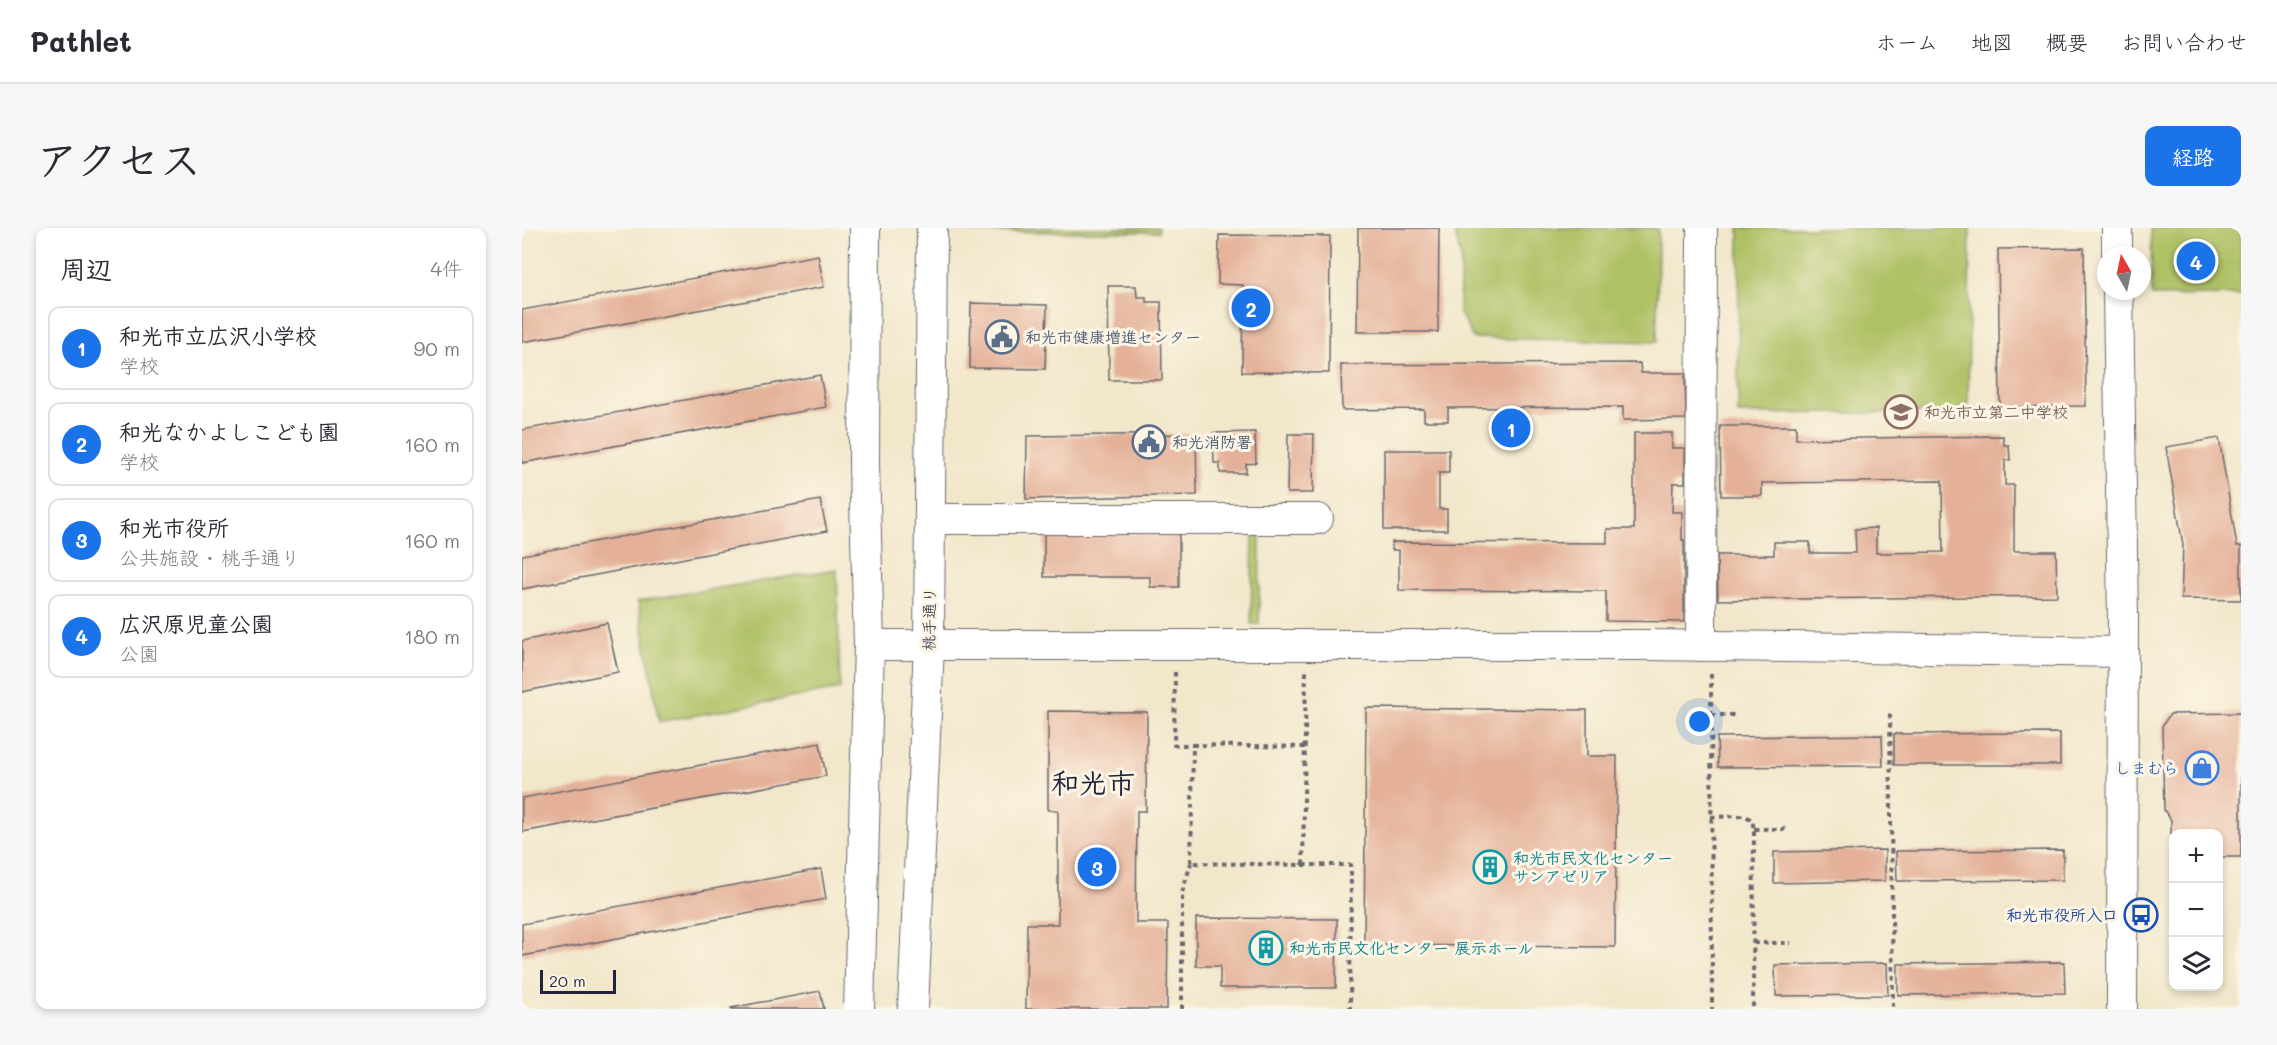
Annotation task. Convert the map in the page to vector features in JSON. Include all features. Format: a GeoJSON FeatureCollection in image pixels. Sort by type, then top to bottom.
{"type":"FeatureCollection","features":[{"type":"Feature","properties":{"kind":"street"},"geometry":{"type":"LineString","coordinates":[[858,1009],[869,645],[864,465],[865,228]]}},
{"type":"Feature","properties":{"kind":"street","name":"桃手通り"},"geometry":{"type":"LineString","coordinates":[[913,1009],[929,645],[932,228]]}},
{"type":"Feature","properties":{"kind":"street"},"geometry":{"type":"LineString","coordinates":[[1702,228],[1706,646]]}},
{"type":"Feature","properties":{"kind":"street"},"geometry":{"type":"LineString","coordinates":[[2117,228],[2117,246]]}},
{"type":"Feature","properties":{"kind":"street"},"geometry":{"type":"LineString","coordinates":[[2118,300],[2122,652],[2122,1009]]}},
{"type":"Feature","properties":{"kind":"street"},"geometry":{"type":"LineString","coordinates":[[930,519],[1318,519]]}},
{"type":"Feature","properties":{"kind":"street"},"geometry":{"type":"LineString","coordinates":[[869,645],[1706,646],[2122,652]]}},
{"type":"Feature","properties":{"kind":"path"},"geometry":{"type":"LineString","coordinates":[[1175,645],[1174,745],[1305,747]]}},
{"type":"Feature","properties":{"kind":"path"},"geometry":{"type":"LineString","coordinates":[[1304,865],[1307,645]]}},
{"type":"Feature","properties":{"kind":"path"},"geometry":{"type":"LineString","coordinates":[[1706,646],[1712,715],[1712,1009]]}},
{"type":"Feature","properties":{"kind":"path"},"geometry":{"type":"LineString","coordinates":[[1890,714],[1893,1009]]}},
{"type":"Feature","properties":{"kind":"path"},"geometry":{"type":"LineString","coordinates":[[1712,715],[1734,715]]}},
{"type":"Feature","properties":{"kind":"path"},"geometry":{"type":"LineString","coordinates":[[1182,1009],[1182,893],[1191,863],[1193,745]]}},
{"type":"Feature","properties":{"kind":"path"},"geometry":{"type":"LineString","coordinates":[[1711,817],[1746,816],[1752,820],[1754,829],[1753,1009]]}},
{"type":"Feature","properties":{"kind":"path"},"geometry":{"type":"LineString","coordinates":[[1754,829],[1787,829]]}},
{"type":"Feature","properties":{"kind":"path"},"geometry":{"type":"LineString","coordinates":[[1191,863],[1351,865],[1350,1009]]}},
{"type":"Feature","properties":{"kind":"path"},"geometry":{"type":"LineString","coordinates":[[1754,943],[1791,943]]}},
{"type":"Feature","properties":{"kind":"green space"},"geometry":{"type":"Polygon","coordinates":[[[970,228],[1158,228],[1158,232],[970,232],[970,228]]]}},
{"type":"Feature","properties":{"kind":"green space"},"geometry":{"type":"Polygon","coordinates":[[[1454,228],[1658,228],[1657,342],[1473,338],[1459,311],[1461,259],[1454,228]]]}},
{"type":"Feature","properties":{"kind":"green space"},"geometry":{"type":"Polygon","coordinates":[[[1739,228],[1970,228],[1968,412],[1738,414],[1739,228]]]}},
{"type":"Feature","properties":{"kind":"green space"},"geometry":{"type":"Polygon","coordinates":[[[2151,228],[2241,228],[2241,295],[2152,296],[2151,228]]]}},
{"type":"Feature","properties":{"kind":"green space"},"geometry":{"type":"Polygon","coordinates":[[[1253,528],[1260,528],[1259,624],[1251,624],[1253,528]]]}},
{"type":"Feature","properties":{"kind":"green space"},"geometry":{"type":"Polygon","coordinates":[[[837,569],[840,689],[659,722],[638,601],[837,569]]]}},
{"type":"Feature","properties":{"kind":"building"},"geometry":{"type":"Polygon","coordinates":[[[1358,228],[1439,228],[1438,332],[1357,332],[1358,228]]]}},
{"type":"Feature","properties":{"kind":"building"},"geometry":{"type":"Polygon","coordinates":[[[1219,235],[1330,236],[1329,373],[1242,372],[1243,285],[1218,284],[1219,235]]]}},
{"type":"Feature","properties":{"kind":"building"},"geometry":{"type":"Polygon","coordinates":[[[2084,248],[2086,406],[2000,407],[1998,249],[2084,248]]]}},
{"type":"Feature","properties":{"kind":"building"},"geometry":{"type":"Polygon","coordinates":[[[818,255],[824,287],[522,342],[522,310],[818,255]]]}},
{"type":"Feature","properties":{"kind":"building"},"geometry":{"type":"Polygon","coordinates":[[[1108,286],[1136,286],[1137,297],[1146,297],[1146,302],[1161,302],[1162,380],[1109,380],[1108,286]]]}},
{"type":"Feature","properties":{"kind":"building"},"geometry":{"type":"Polygon","coordinates":[[[971,303],[1047,305],[1045,369],[970,368],[971,303]]]}},
{"type":"Feature","properties":{"kind":"building"},"geometry":{"type":"Polygon","coordinates":[[[1640,363],[1641,373],[1685,373],[1686,419],[1623,420],[1623,407],[1448,408],[1448,421],[1424,421],[1424,409],[1342,410],[1341,365],[1640,363]]]}},
{"type":"Feature","properties":{"kind":"building"},"geometry":{"type":"Polygon","coordinates":[[[820,375],[826,407],[522,463],[522,430],[820,375]]]}},
{"type":"Feature","properties":{"kind":"building"},"geometry":{"type":"Polygon","coordinates":[[[1720,426],[1796,426],[1796,439],[2003,436],[2004,445],[2009,445],[2010,460],[2005,460],[2005,485],[2014,485],[2014,551],[2056,551],[2057,596],[1718,600],[1717,555],[1774,555],[1774,542],[1810,542],[1810,553],[1856,553],[1855,529],[1876,528],[1876,553],[1943,552],[1942,481],[1762,483],[1762,496],[1721,496],[1720,426]]]}},
{"type":"Feature","properties":{"kind":"building"},"geometry":{"type":"Polygon","coordinates":[[[1255,432],[1256,463],[1246,464],[1246,473],[1220,473],[1220,463],[1214,463],[1213,433],[1255,432]]]}},
{"type":"Feature","properties":{"kind":"building"},"geometry":{"type":"Polygon","coordinates":[[[1634,433],[1672,433],[1672,448],[1685,448],[1685,483],[1673,483],[1672,512],[1682,512],[1684,622],[1606,621],[1606,591],[1399,590],[1399,550],[1392,550],[1392,542],[1607,543],[1607,529],[1634,529],[1634,433]]]}},
{"type":"Feature","properties":{"kind":"building"},"geometry":{"type":"Polygon","coordinates":[[[1196,434],[1197,495],[1026,499],[1027,436],[1196,434]]]}},
{"type":"Feature","properties":{"kind":"building"},"geometry":{"type":"Polygon","coordinates":[[[1288,434],[1314,434],[1313,493],[1287,493],[1288,434]]]}},
{"type":"Feature","properties":{"kind":"building"},"geometry":{"type":"Polygon","coordinates":[[[2219,438],[2237,546],[2241,546],[2241,600],[2181,599],[2183,545],[2166,447],[2219,438]]]}},
{"type":"Feature","properties":{"kind":"building"},"geometry":{"type":"Polygon","coordinates":[[[1384,450],[1449,450],[1449,473],[1439,473],[1439,509],[1447,509],[1447,530],[1384,530],[1384,450]]]}},
{"type":"Feature","properties":{"kind":"building"},"geometry":{"type":"Polygon","coordinates":[[[820,500],[827,531],[522,589],[522,555],[820,500]]]}},
{"type":"Feature","properties":{"kind":"building"},"geometry":{"type":"Polygon","coordinates":[[[1044,528],[1179,528],[1179,587],[1150,587],[1150,577],[1044,577],[1044,528]]]}},
{"type":"Feature","properties":{"kind":"building"},"geometry":{"type":"Polygon","coordinates":[[[607,623],[618,672],[522,692],[522,641],[607,623]]]}},
{"type":"Feature","properties":{"kind":"building","name":"和光市民文化センター サンアゼリア"},"geometry":{"type":"Polygon","coordinates":[[[1366,708],[1587,710],[1587,756],[1617,756],[1615,947],[1364,945],[1366,708]]]}},
{"type":"Feature","properties":{"kind":"building"},"geometry":{"type":"Polygon","coordinates":[[[1048,711],[1147,712],[1146,811],[1137,811],[1136,923],[1168,923],[1167,1009],[1026,1009],[1027,924],[1058,924],[1058,810],[1048,810],[1048,711]]]}},
{"type":"Feature","properties":{"kind":"building","name":"しまむら"},"geometry":{"type":"Polygon","coordinates":[[[2241,713],[2241,857],[2223,857],[2223,829],[2171,829],[2171,820],[2164,810],[2162,726],[2170,714],[2241,713]]]}},
{"type":"Feature","properties":{"kind":"building"},"geometry":{"type":"Polygon","coordinates":[[[2060,733],[2060,765],[1894,765],[1894,734],[2060,733]]]}},
{"type":"Feature","properties":{"kind":"building"},"geometry":{"type":"Polygon","coordinates":[[[1882,735],[1883,766],[1718,767],[1717,737],[1882,735]]]}},
{"type":"Feature","properties":{"kind":"building"},"geometry":{"type":"Polygon","coordinates":[[[820,743],[826,776],[522,832],[522,798],[820,743]]]}},
{"type":"Feature","properties":{"kind":"building"},"geometry":{"type":"Polygon","coordinates":[[[1885,850],[1885,881],[1774,883],[1774,852],[1885,850]]]}},
{"type":"Feature","properties":{"kind":"building"},"geometry":{"type":"Polygon","coordinates":[[[2063,850],[2063,880],[1897,881],[1896,851],[2063,850]]]}},
{"type":"Feature","properties":{"kind":"building"},"geometry":{"type":"Polygon","coordinates":[[[821,869],[826,899],[522,956],[522,924],[821,869]]]}},
{"type":"Feature","properties":{"kind":"building","name":"和光市民文化センター 展示ホール"},"geometry":{"type":"Polygon","coordinates":[[[1196,918],[1337,919],[1336,988],[1220,988],[1220,966],[1196,966],[1196,918]]]}},
{"type":"Feature","properties":{"kind":"building"},"geometry":{"type":"Polygon","coordinates":[[[2064,962],[2065,993],[1898,995],[1898,964],[2064,962]]]}},
{"type":"Feature","properties":{"kind":"building"},"geometry":{"type":"Polygon","coordinates":[[[1887,963],[1888,995],[1776,996],[1775,965],[1887,963]]]}},
{"type":"Feature","properties":{"kind":"building"},"geometry":{"type":"Polygon","coordinates":[[[820,991],[824,1009],[731,1008],[820,991]]]}},
{"type":"Feature","properties":{"kind":"place","name":"広沢原児童公園"},"geometry":{"type":"Point","coordinates":[2196,261]}},
{"type":"Feature","properties":{"kind":"place","name":"和光なかよしこども園"},"geometry":{"type":"Point","coordinates":[1251,308]}},
{"type":"Feature","properties":{"kind":"place","name":"和光市健康増進センター"},"geometry":{"type":"Point","coordinates":[1002,337]}},
{"type":"Feature","properties":{"kind":"place","name":"和光市立第二中学校"},"geometry":{"type":"Point","coordinates":[1901,412]}},
{"type":"Feature","properties":{"kind":"place","name":"和光市立広沢小学校"},"geometry":{"type":"Point","coordinates":[1511,428]}},
{"type":"Feature","properties":{"kind":"place","name":"和光消防署"},"geometry":{"type":"Point","coordinates":[1149,442]}},
{"type":"Feature","properties":{"kind":"place","name":"しまむら"},"geometry":{"type":"Point","coordinates":[2202,768]}},
{"type":"Feature","properties":{"kind":"place","name":"和光市役所"},"geometry":{"type":"Point","coordinates":[1097,867]}},
{"type":"Feature","properties":{"kind":"place","name":"和光市民文化センター サンアゼリア"},"geometry":{"type":"Point","coordinates":[1490,867]}},
{"type":"Feature","properties":{"kind":"place","name":"和光市役所入口"},"geometry":{"type":"Point","coordinates":[2141,915]}},
{"type":"Feature","properties":{"kind":"place","name":"和光市民文化センター 展示ホール"},"geometry":{"type":"Point","coordinates":[1266,948]}},
{"type":"Feature","properties":{"kind":"district","name":"和光市"},"geometry":{"type":"Point","coordinates":[1093,783]}}]}
